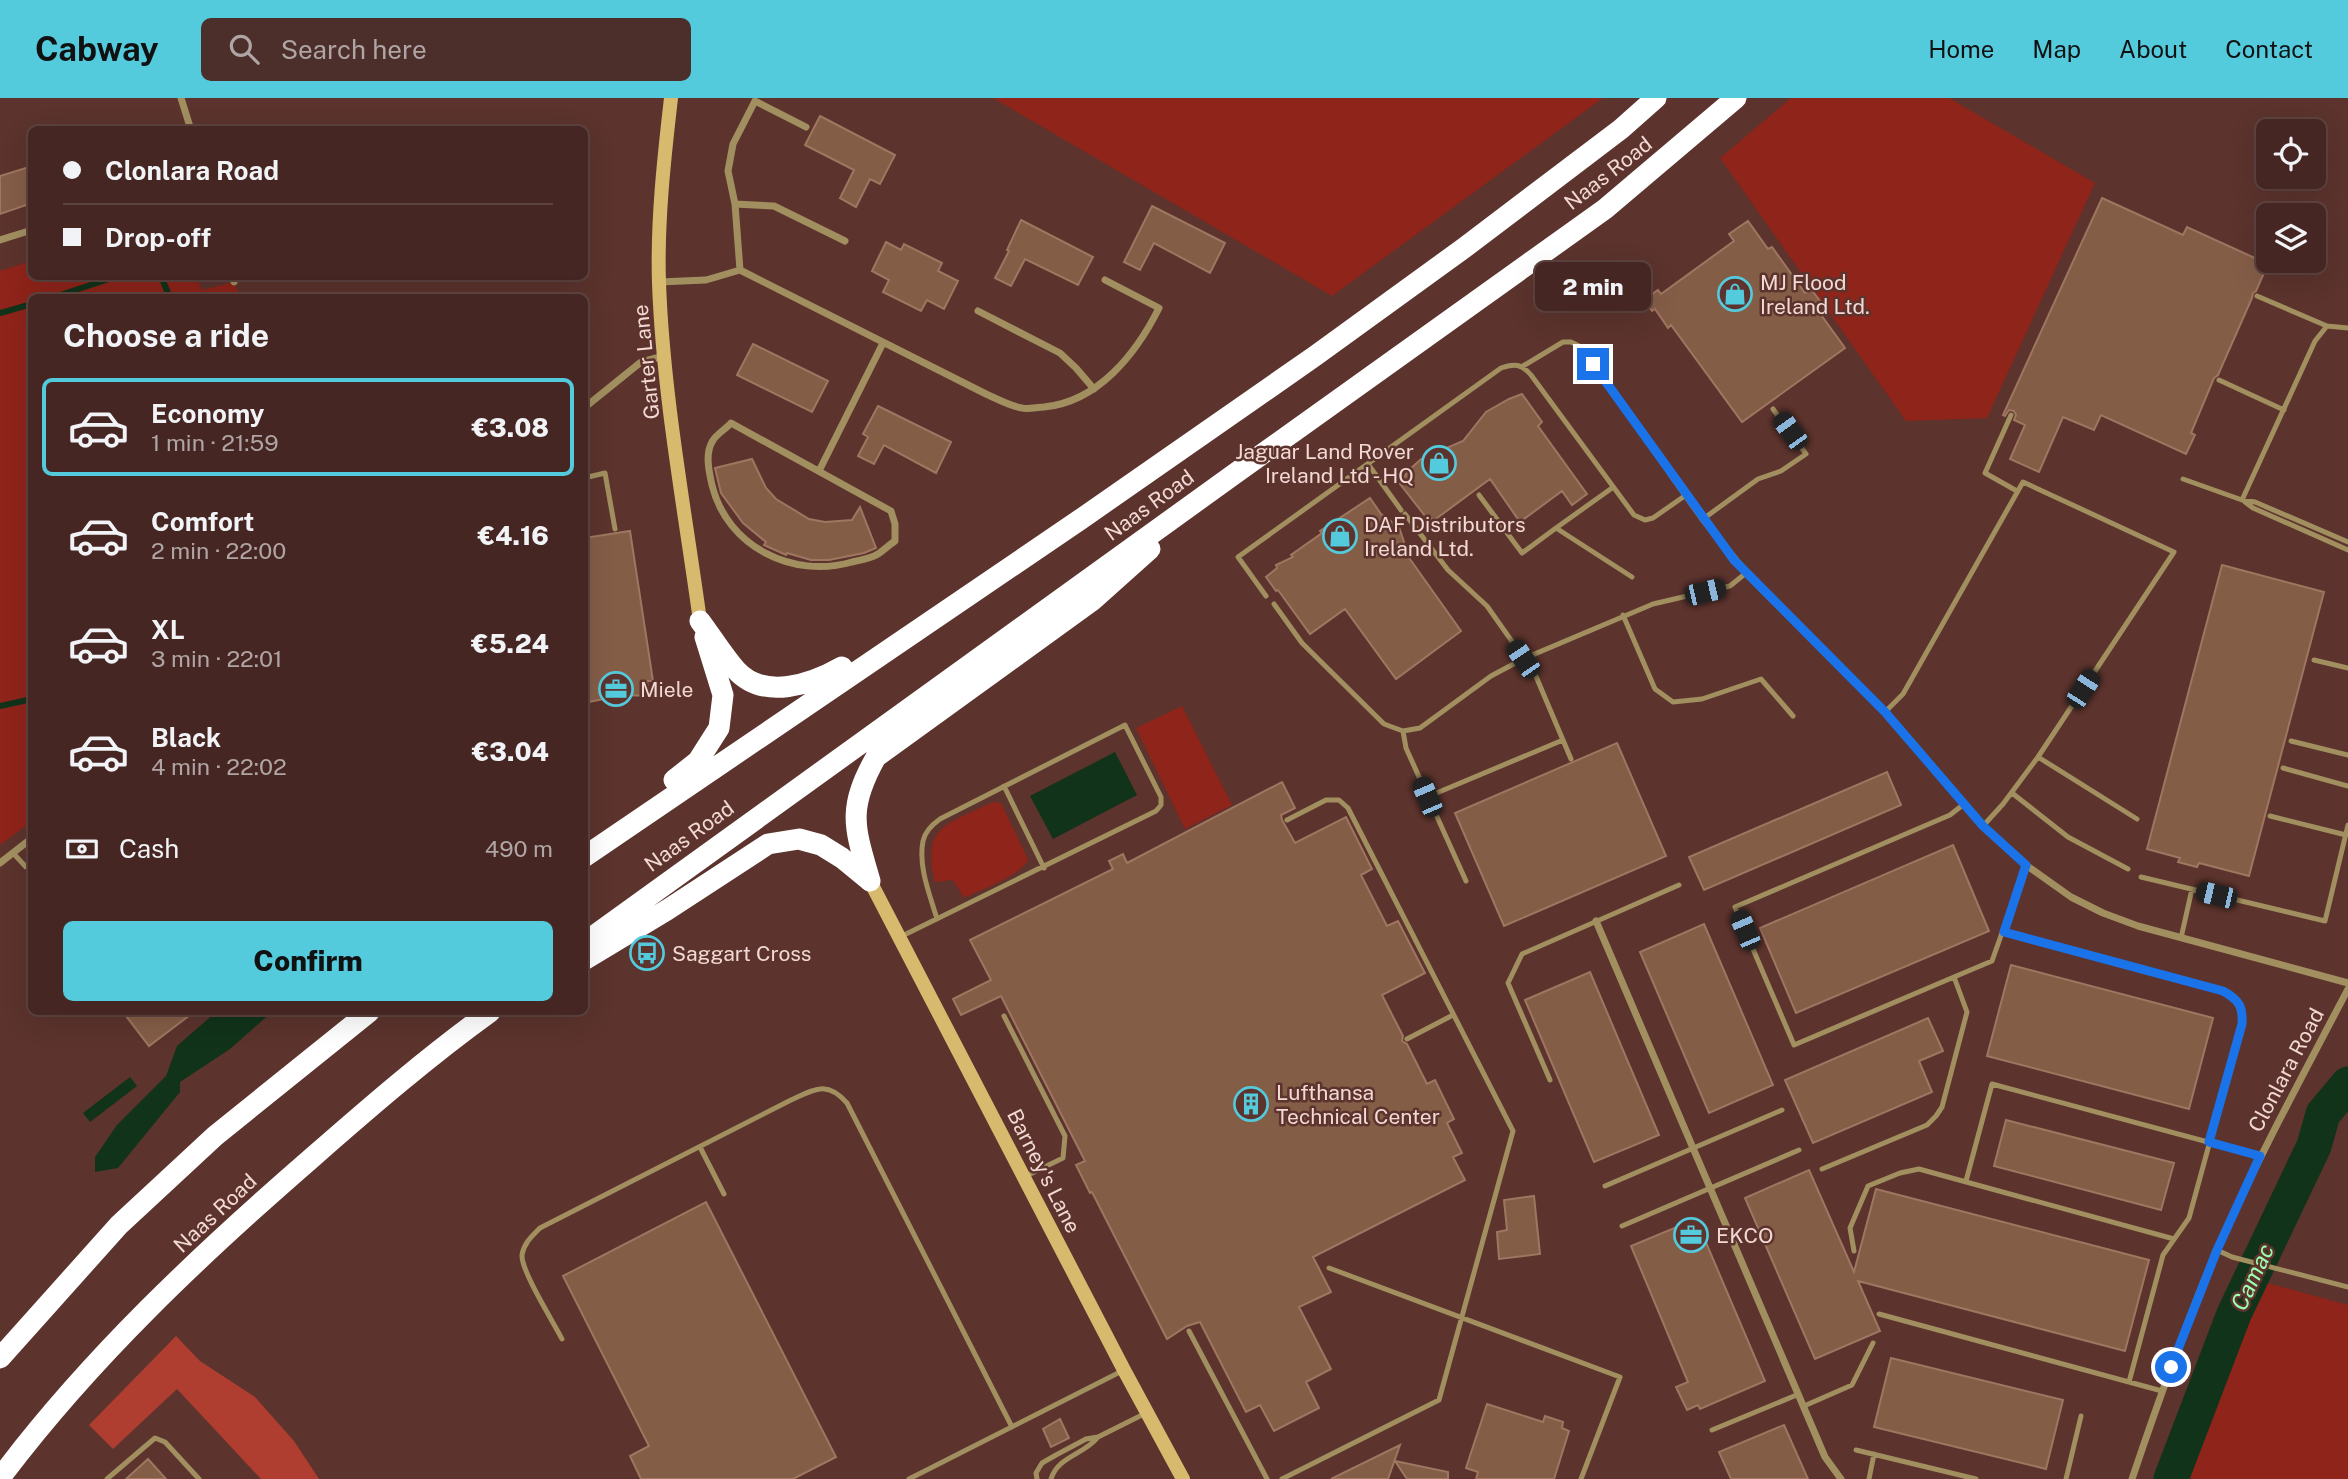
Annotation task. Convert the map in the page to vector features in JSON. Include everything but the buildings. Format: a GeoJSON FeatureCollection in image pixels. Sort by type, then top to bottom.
{"type":"FeatureCollection","features":[{"type":"Feature","properties":{"kind":"highway","name":"Naas Road"},"geometry":{"type":"LineString","coordinates":[[588,854],[1315,356],[1621,129],[1656,98]]}},
{"type":"Feature","properties":{"kind":"highway","name":"Naas Road"},"geometry":{"type":"LineString","coordinates":[[588,940],[1605,209],[1736,98]]}},
{"type":"Feature","properties":{"kind":"highway"},"geometry":{"type":"LineString","coordinates":[[870,881],[855,823],[861,784],[876,757],[1093,600],[1233,475]]}},
{"type":"Feature","properties":{"kind":"highway"},"geometry":{"type":"LineString","coordinates":[[701,621],[737,672],[762,686],[784,689],[823,678],[962,599]]}},
{"type":"Feature","properties":{"kind":"highway"},"geometry":{"type":"LineString","coordinates":[[588,846],[608,828],[698,761],[719,728],[723,695],[701,621]]}},
{"type":"Feature","properties":{"kind":"highway"},"geometry":{"type":"LineString","coordinates":[[588,958],[768,844],[799,839],[821,845],[870,881]]}},
{"type":"Feature","properties":{"kind":"highway"},"geometry":{"type":"LineString","coordinates":[[0,1341],[45,1290],[215,1136],[365,1015]]}},
{"type":"Feature","properties":{"kind":"highway","name":"Naas Road"},"geometry":{"type":"LineString","coordinates":[[0,1478],[66,1399],[156,1301],[260,1202],[449,1041],[486,1015]]}},
{"type":"Feature","properties":{"kind":"highway"},"geometry":{"type":"LineString","coordinates":[[449,1041],[493,1015]]}},
{"type":"Feature","properties":{"kind":"highway"},"geometry":{"type":"LineString","coordinates":[[0,1358],[119,1225]]}},
{"type":"Feature","properties":{"kind":"street"},"geometry":{"type":"LineString","coordinates":[[181,98],[190,126]]}},
{"type":"Feature","properties":{"kind":"street","name":"Garter Lane"},"geometry":{"type":"LineString","coordinates":[[671,98],[664,164],[659,282],[664,356],[701,621]]}},
{"type":"Feature","properties":{"kind":"street"},"geometry":{"type":"LineString","coordinates":[[740,270],[735,204],[728,171],[733,144],[755,102],[806,127]]}},
{"type":"Feature","properties":{"kind":"street"},"geometry":{"type":"LineString","coordinates":[[735,204],[774,206],[845,241]]}},
{"type":"Feature","properties":{"kind":"street"},"geometry":{"type":"LineString","coordinates":[[0,240],[28,231]]}},
{"type":"Feature","properties":{"kind":"street"},"geometry":{"type":"LineString","coordinates":[[659,282],[706,280],[740,270],[986,394],[1023,409],[1056,406],[1094,389],[1125,361],[1147,333],[1159,309],[1105,280]]}},
{"type":"Feature","properties":{"kind":"street"},"geometry":{"type":"LineString","coordinates":[[978,311],[1060,353],[1094,389]]}},
{"type":"Feature","properties":{"kind":"street"},"geometry":{"type":"LineString","coordinates":[[819,471],[883,343]]}},
{"type":"Feature","properties":{"kind":"street"},"geometry":{"type":"LineString","coordinates":[[588,405],[641,362],[664,356]]}},
{"type":"Feature","properties":{"kind":"street"},"geometry":{"type":"LineString","coordinates":[[732,424],[819,471],[891,511],[895,541],[876,555],[837,566],[802,567],[777,559],[748,544],[725,515],[714,493],[708,467],[712,442],[732,424]]}},
{"type":"Feature","properties":{"kind":"street","name":"Clonlara Road"},"geometry":{"type":"LineString","coordinates":[[1671,474],[1746,573],[1885,712],[1983,826],[2026,865],[2071,897],[2138,926],[2348,983]]}},
{"type":"Feature","properties":{"kind":"street"},"geometry":{"type":"LineString","coordinates":[[0,863],[28,841]]}},
{"type":"Feature","properties":{"kind":"street","name":"Barney's Lane"},"geometry":{"type":"LineString","coordinates":[[870,881],[1124,1370],[1184,1479]]}},
{"type":"Feature","properties":{"kind":"street"},"geometry":{"type":"LineString","coordinates":[[1596,921],[1825,1457],[1841,1479]]}},
{"type":"Feature","properties":{"kind":"street","name":"Clonlara Road"},"geometry":{"type":"LineString","coordinates":[[2132,1479],[2162,1391],[2217,1250],[2260,1156],[2348,989]]}},
{"type":"Feature","properties":{"kind":"lane"},"geometry":{"type":"LineString","coordinates":[[2257,296],[2327,326],[2348,328]]}},
{"type":"Feature","properties":{"kind":"lane"},"geometry":{"type":"LineString","coordinates":[[2242,500],[2315,341],[2327,326]]}},
{"type":"Feature","properties":{"kind":"lane"},"geometry":{"type":"LineString","coordinates":[[1266,596],[1238,557],[1501,368],[1511,364],[1523,366],[1563,342],[1579,346],[1671,474]]}},
{"type":"Feature","properties":{"kind":"lane"},"geometry":{"type":"LineString","coordinates":[[1523,366],[1634,515],[1646,520],[1653,518],[1686,495]]}},
{"type":"Feature","properties":{"kind":"lane"},"geometry":{"type":"LineString","coordinates":[[2219,380],[2284,410]]}},
{"type":"Feature","properties":{"kind":"lane"},"geometry":{"type":"LineString","coordinates":[[1703,519],[1758,479],[1781,471],[1806,454],[1773,409]]}},
{"type":"Feature","properties":{"kind":"lane"},"geometry":{"type":"LineString","coordinates":[[2011,415],[1985,473],[2017,491]]}},
{"type":"Feature","properties":{"kind":"lane"},"geometry":{"type":"LineString","coordinates":[[1368,464],[1448,570],[1488,606],[1535,674],[1570,759]]}},
{"type":"Feature","properties":{"kind":"lane"},"geometry":{"type":"LineString","coordinates":[[588,477],[605,473],[615,529]]}},
{"type":"Feature","properties":{"kind":"lane"},"geometry":{"type":"LineString","coordinates":[[2183,479],[2255,502],[2348,542]]}},
{"type":"Feature","properties":{"kind":"lane"},"geometry":{"type":"LineString","coordinates":[[1885,712],[1903,694],[2023,482],[2175,552],[2038,758],[1983,826]]}},
{"type":"Feature","properties":{"kind":"lane"},"geometry":{"type":"LineString","coordinates":[[1479,495],[1522,553],[1612,488]]}},
{"type":"Feature","properties":{"kind":"lane"},"geometry":{"type":"LineString","coordinates":[[2242,500],[2253,508],[2348,550]]}},
{"type":"Feature","properties":{"kind":"lane"},"geometry":{"type":"LineString","coordinates":[[1556,528],[1632,577]]}},
{"type":"Feature","properties":{"kind":"lane"},"geometry":{"type":"LineString","coordinates":[[1274,604],[1302,643],[1384,724],[1403,731],[1420,728],[1491,676],[1523,659],[1653,604],[1730,586],[1746,573]]}},
{"type":"Feature","properties":{"kind":"lane"},"geometry":{"type":"LineString","coordinates":[[1623,615],[1655,689],[1673,702],[1702,699],[1761,679],[1793,716]]}},
{"type":"Feature","properties":{"kind":"lane"},"geometry":{"type":"LineString","coordinates":[[2314,660],[2348,668]]}},
{"type":"Feature","properties":{"kind":"lane"},"geometry":{"type":"LineString","coordinates":[[899,938],[1156,811],[1161,805],[1161,797],[1125,725],[940,819],[927,831],[923,841],[924,873],[937,919]]}},
{"type":"Feature","properties":{"kind":"lane"},"geometry":{"type":"LineString","coordinates":[[1403,731],[1406,748],[1466,881]]}},
{"type":"Feature","properties":{"kind":"lane"},"geometry":{"type":"LineString","coordinates":[[1427,797],[1563,740]]}},
{"type":"Feature","properties":{"kind":"lane"},"geometry":{"type":"LineString","coordinates":[[2291,741],[2348,755]]}},
{"type":"Feature","properties":{"kind":"lane"},"geometry":{"type":"LineString","coordinates":[[2038,758],[2137,819]]}},
{"type":"Feature","properties":{"kind":"lane"},"geometry":{"type":"LineString","coordinates":[[2283,768],[2348,786]]}},
{"type":"Feature","properties":{"kind":"lane"},"geometry":{"type":"LineString","coordinates":[[1004,786],[1044,868]]}},
{"type":"Feature","properties":{"kind":"lane"},"geometry":{"type":"LineString","coordinates":[[2012,793],[2068,837],[2127,869]]}},
{"type":"Feature","properties":{"kind":"lane"},"geometry":{"type":"LineString","coordinates":[[1282,1479],[1439,1400],[1513,1131],[1348,808],[1339,800],[1326,800],[1287,820]]}},
{"type":"Feature","properties":{"kind":"lane"},"geometry":{"type":"LineString","coordinates":[[1964,804],[1950,815],[1735,907],[1794,1045],[1992,961],[2026,865]]}},
{"type":"Feature","properties":{"kind":"lane"},"geometry":{"type":"LineString","coordinates":[[2270,816],[2346,835]]}},
{"type":"Feature","properties":{"kind":"lane"},"geometry":{"type":"LineString","coordinates":[[2141,877],[2325,921],[2348,825]]}},
{"type":"Feature","properties":{"kind":"lane"},"geometry":{"type":"LineString","coordinates":[[13,853],[28,868]]}},
{"type":"Feature","properties":{"kind":"lane"},"geometry":{"type":"LineString","coordinates":[[1550,1080],[1508,983],[1522,954],[1679,885]]}},
{"type":"Feature","properties":{"kind":"lane"},"geometry":{"type":"LineString","coordinates":[[2181,938],[2192,889]]}},
{"type":"Feature","properties":{"kind":"lane"},"geometry":{"type":"LineString","coordinates":[[2004,932],[2223,991],[2236,998],[2243,1009],[2242,1024],[2189,1218],[2163,1255],[2129,1382]]}},
{"type":"Feature","properties":{"kind":"lane"},"geometry":{"type":"LineString","coordinates":[[1822,1170],[1927,1125],[1937,1116],[1942,1107],[1967,1012],[1954,977]]}},
{"type":"Feature","properties":{"kind":"lane"},"geometry":{"type":"LineString","coordinates":[[1406,1039],[1453,1015]]}},
{"type":"Feature","properties":{"kind":"lane"},"geometry":{"type":"LineString","coordinates":[[1004,1016],[1065,1136],[1063,1158],[1024,1177]]}},
{"type":"Feature","properties":{"kind":"lane"},"geometry":{"type":"LineString","coordinates":[[1966,1181],[1992,1084],[2260,1156]]}},
{"type":"Feature","properties":{"kind":"lane"},"geometry":{"type":"LineString","coordinates":[[562,1339],[525,1269],[522,1255],[528,1239],[540,1228],[812,1090],[826,1087],[838,1092],[846,1103],[1012,1427]]}},
{"type":"Feature","properties":{"kind":"lane"},"geometry":{"type":"LineString","coordinates":[[1605,1186],[1782,1110]]}},
{"type":"Feature","properties":{"kind":"lane"},"geometry":{"type":"LineString","coordinates":[[700,1147],[724,1194]]}},
{"type":"Feature","properties":{"kind":"lane"},"geometry":{"type":"LineString","coordinates":[[1622,1226],[1799,1150]]}},
{"type":"Feature","properties":{"kind":"lane"},"geometry":{"type":"LineString","coordinates":[[1854,1251],[1850,1228],[1868,1186],[1900,1173],[1919,1169],[2174,1239]]}},
{"type":"Feature","properties":{"kind":"lane"},"geometry":{"type":"LineString","coordinates":[[2217,1250],[2348,1287]]}},
{"type":"Feature","properties":{"kind":"lane"},"geometry":{"type":"LineString","coordinates":[[1329,1268],[1620,1377],[1581,1479]]}},
{"type":"Feature","properties":{"kind":"lane"},"geometry":{"type":"LineString","coordinates":[[1879,1314],[2162,1391]]}},
{"type":"Feature","properties":{"kind":"lane"},"geometry":{"type":"LineString","coordinates":[[1189,1331],[1267,1479]]}},
{"type":"Feature","properties":{"kind":"lane"},"geometry":{"type":"LineString","coordinates":[[1804,1406],[1852,1385],[1872,1343]]}},
{"type":"Feature","properties":{"kind":"lane"},"geometry":{"type":"LineString","coordinates":[[912,1478],[1124,1370]]}},
{"type":"Feature","properties":{"kind":"lane"},"geometry":{"type":"LineString","coordinates":[[1712,1430],[1799,1394]]}},
{"type":"Feature","properties":{"kind":"lane"},"geometry":{"type":"LineString","coordinates":[[1037,1479],[1036,1473],[1042,1463],[1086,1439],[1098,1437],[1147,1413]]}},
{"type":"Feature","properties":{"kind":"lane"},"geometry":{"type":"LineString","coordinates":[[2066,1479],[2081,1416]]}},
{"type":"Feature","properties":{"kind":"lane"},"geometry":{"type":"LineString","coordinates":[[1051,1479],[1060,1463],[1091,1447],[1098,1437]]}},
{"type":"Feature","properties":{"kind":"lane"},"geometry":{"type":"LineString","coordinates":[[107,1479],[155,1438],[165,1442],[199,1479]]}},
{"type":"Feature","properties":{"kind":"lane"},"geometry":{"type":"LineString","coordinates":[[1856,1450],[1953,1476],[1976,1479]]}},
{"type":"Feature","properties":{"kind":"lane"},"geometry":{"type":"LineString","coordinates":[[1869,1479],[1874,1454]]}},
{"type":"Feature","properties":{"kind":"shaded area"},"geometry":{"type":"Polygon","coordinates":[[[993,98],[1603,98],[1332,296],[993,98]]]}},
{"type":"Feature","properties":{"kind":"shaded area"},"geometry":{"type":"Polygon","coordinates":[[[1791,98],[1949,98],[2095,183],[1987,418],[1906,421],[1720,158],[1791,98]]]}},
{"type":"Feature","properties":{"kind":"shaded area"},"geometry":{"type":"Polygon","coordinates":[[[28,262],[28,280],[197,280],[202,290],[234,282],[239,294],[28,294],[28,824],[0,845],[0,271],[28,262]]]}},
{"type":"Feature","properties":{"kind":"shaded area"},"geometry":{"type":"Polygon","coordinates":[[[1182,706],[1232,805],[1185,829],[1136,728],[1182,706]]]}},
{"type":"Feature","properties":{"kind":"shaded area"},"geometry":{"type":"Polygon","coordinates":[[[1115,752],[1137,795],[1053,839],[1030,796],[1115,752]]]}},
{"type":"Feature","properties":{"kind":"shaded area"},"geometry":{"type":"Polygon","coordinates":[[[993,802],[1001,803],[1028,859],[1010,877],[964,898],[953,880],[935,882],[931,863],[935,837],[942,828],[993,802]]]}},
{"type":"Feature","properties":{"kind":"shaded area"},"geometry":{"type":"Polygon","coordinates":[[[213,1015],[269,1015],[230,1049],[180,1082],[180,1092],[118,1168],[95,1172],[95,1157],[117,1125],[166,1076],[177,1046],[213,1015]]]}},
{"type":"Feature","properties":{"kind":"shaded area"},"geometry":{"type":"Polygon","coordinates":[[[130,1077],[137,1086],[90,1122],[83,1113],[130,1077]]]}},
{"type":"Feature","properties":{"kind":"shaded area"},"geometry":{"type":"Polygon","coordinates":[[[2242,1279],[2260,1281],[2348,1305],[2348,1479],[2162,1479],[2242,1279]]]}},
{"type":"Feature","properties":{"kind":"shaded area"},"geometry":{"type":"Polygon","coordinates":[[[176,1336],[200,1361],[255,1397],[294,1441],[319,1479],[261,1479],[177,1389],[113,1449],[89,1425],[176,1336]]]}},
{"type":"Feature","properties":{"kind":"waterway"},"geometry":{"type":"LineString","coordinates":[[63,294],[106,280]]}},
{"type":"Feature","properties":{"kind":"waterway"},"geometry":{"type":"LineString","coordinates":[[163,280],[168,294]]}},
{"type":"Feature","properties":{"kind":"waterway"},"geometry":{"type":"LineString","coordinates":[[0,313],[28,305]]}},
{"type":"Feature","properties":{"kind":"waterway"},"geometry":{"type":"LineString","coordinates":[[0,706],[28,700]]}},
{"type":"Feature","properties":{"kind":"waterway","name":"Camac"},"geometry":{"type":"LineString","coordinates":[[2171,1479],[2234,1314],[2314,1146],[2323,1114],[2348,1084]]}},
{"type":"Feature","properties":{"kind":"place","name":"MJ Flood Ireland Ltd."},"geometry":{"type":"Point","coordinates":[1735,294]}},
{"type":"Feature","properties":{"kind":"place","name":"Jaguar Land Rover Ireland Ltd - HQ"},"geometry":{"type":"Point","coordinates":[1439,463]}},
{"type":"Feature","properties":{"kind":"place","name":"DAF Distributors Ireland Ltd."},"geometry":{"type":"Point","coordinates":[1340,536]}},
{"type":"Feature","properties":{"kind":"place","name":"Miele"},"geometry":{"type":"Point","coordinates":[616,689]}},
{"type":"Feature","properties":{"kind":"place","name":"Saggart Cross"},"geometry":{"type":"Point","coordinates":[647,953]}},
{"type":"Feature","properties":{"kind":"place","name":"Lufthansa Technical Center"},"geometry":{"type":"Point","coordinates":[1251,1104]}},
{"type":"Feature","properties":{"kind":"place","name":"EKCO"},"geometry":{"type":"Point","coordinates":[1691,1235]}},
{"type":"Feature","properties":{"kind":"route"},"geometry":{"type":"LineString","coordinates":[[1593,364],[1734,560],[1885,712],[1983,826],[2026,865],[2004,932],[2223,991],[2236,998],[2243,1009],[2242,1024],[2209,1142],[2260,1156],[2217,1250],[2171,1367]]}}]}
